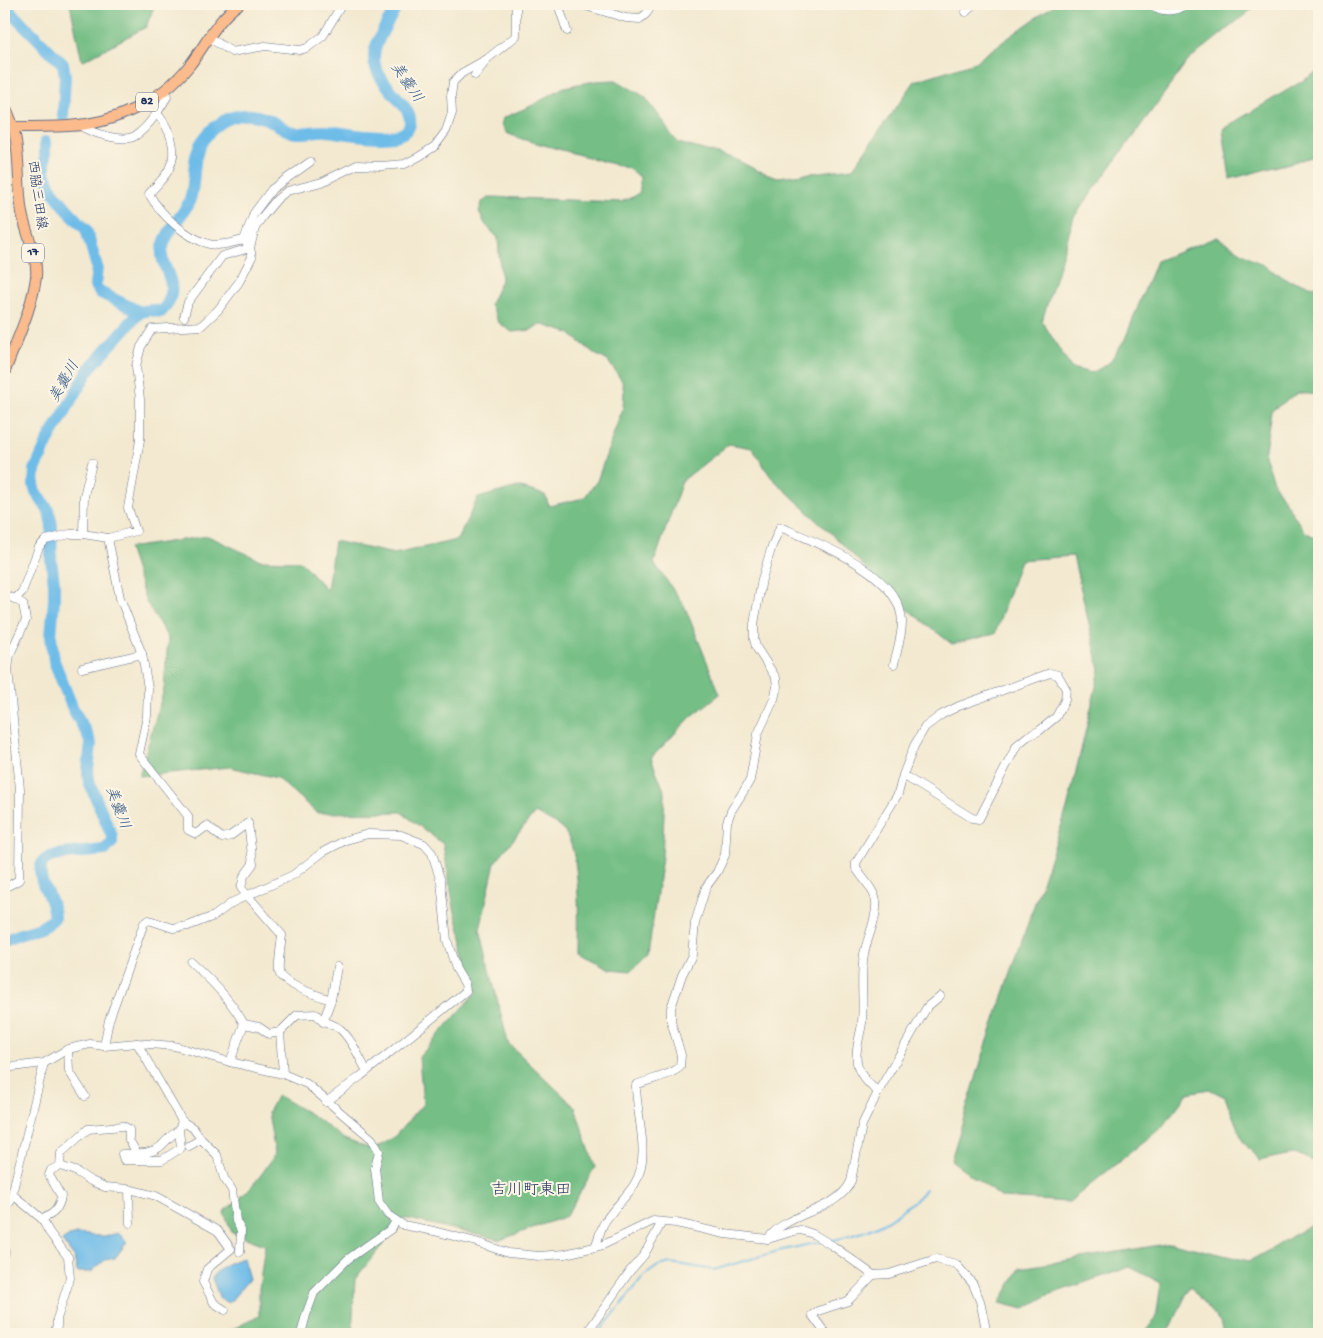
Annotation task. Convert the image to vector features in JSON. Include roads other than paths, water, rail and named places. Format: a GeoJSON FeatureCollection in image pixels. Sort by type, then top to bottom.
{"type":"FeatureCollection","features":[{"type":"Feature","properties":{"kind":"main road","name":"82"},"geometry":{"type":"LineString","coordinates":[[14,127],[80,125],[103,121],[127,112],[166,90],[194,59],[219,22],[239,4]]}},
{"type":"Feature","properties":{"kind":"main road","name":"西脇三田線"},"geometry":{"type":"LineString","coordinates":[[4,105],[14,127],[22,212],[37,267],[30,303],[4,374]]}},
{"type":"Feature","properties":{"kind":"street"},"geometry":{"type":"LineString","coordinates":[[208,37],[232,52],[265,46],[300,50],[323,36],[342,4]]}},
{"type":"Feature","properties":{"kind":"street"},"geometry":{"type":"LineString","coordinates":[[475,75],[487,60],[516,36],[515,4],[521,4]]}},
{"type":"Feature","properties":{"kind":"street"},"geometry":{"type":"LineString","coordinates":[[558,4],[567,31]]}},
{"type":"Feature","properties":{"kind":"street"},"geometry":{"type":"LineString","coordinates":[[579,4],[626,18],[640,20],[653,4]]}},
{"type":"Feature","properties":{"kind":"street"},"geometry":{"type":"LineString","coordinates":[[966,12],[973,4]]}},
{"type":"Feature","properties":{"kind":"street"},"geometry":{"type":"LineString","coordinates":[[1149,4],[1158,10],[1179,9],[1186,4]]}},
{"type":"Feature","properties":{"kind":"street"},"geometry":{"type":"LineString","coordinates":[[250,248],[255,228],[262,217],[277,199],[287,191],[322,182],[357,165],[405,164],[435,146],[446,131],[452,112],[451,96],[454,82],[462,73],[487,60]]}},
{"type":"Feature","properties":{"kind":"street"},"geometry":{"type":"LineString","coordinates":[[80,125],[85,129],[119,139],[130,138],[142,131],[157,113],[167,97],[166,90]]}},
{"type":"Feature","properties":{"kind":"street"},"geometry":{"type":"LineString","coordinates":[[157,113],[165,123],[173,145],[169,170],[149,194],[156,206],[183,232],[209,244],[226,244],[244,240]]}},
{"type":"Feature","properties":{"kind":"street"},"geometry":{"type":"LineString","coordinates":[[244,240],[254,213],[272,189],[310,162]]}},
{"type":"Feature","properties":{"kind":"street"},"geometry":{"type":"LineString","coordinates":[[15,599],[22,592],[39,546],[46,540],[70,534],[108,538],[136,531],[128,508],[140,440],[140,399],[136,366],[140,347],[152,330],[201,326],[218,310],[240,282],[252,257],[250,248],[244,240]]}},
{"type":"Feature","properties":{"kind":"street"},"geometry":{"type":"LineString","coordinates":[[184,317],[188,302],[222,256],[250,248]]}},
{"type":"Feature","properties":{"kind":"street"},"geometry":{"type":"LineString","coordinates":[[83,534],[84,496],[92,463]]}},
{"type":"Feature","properties":{"kind":"street"},"geometry":{"type":"LineString","coordinates":[[595,1247],[603,1225],[634,1184],[640,1168],[641,1133],[636,1100],[636,1085],[673,1073],[680,1067],[681,1055],[671,1021],[670,1008],[682,974],[692,955],[695,923],[706,887],[717,872],[725,855],[727,822],[730,811],[750,780],[758,734],[774,699],[777,687],[776,678],[756,647],[754,624],[762,580],[780,527],[852,560],[875,575],[882,582],[894,597],[899,607],[902,621],[894,664]]}},
{"type":"Feature","properties":{"kind":"street"},"geometry":{"type":"LineString","coordinates":[[108,538],[120,598],[142,654],[148,688],[147,716],[139,754],[188,816],[188,830],[196,834],[207,826],[222,838],[230,836],[248,822],[253,864],[244,876],[241,888],[282,935],[279,973],[283,979],[331,1000]]}},
{"type":"Feature","properties":{"kind":"street"},"geometry":{"type":"LineString","coordinates":[[4,595],[23,604],[26,620],[10,654],[6,670],[20,789],[19,880],[4,888]]}},
{"type":"Feature","properties":{"kind":"street"},"geometry":{"type":"LineString","coordinates":[[82,668],[142,654]]}},
{"type":"Feature","properties":{"kind":"street"},"geometry":{"type":"LineString","coordinates":[[878,1092],[860,1072],[858,1065],[857,1049],[862,1022],[861,982],[863,963],[874,920],[876,901],[856,868],[856,863],[898,794],[903,775],[914,746],[925,726],[941,714],[958,706],[1040,676],[1050,673],[1058,675],[1066,689],[1065,700],[1056,717],[1017,745],[979,819],[972,818],[903,775]]}},
{"type":"Feature","properties":{"kind":"street"},"geometry":{"type":"LineString","coordinates":[[104,1046],[108,1020],[144,923],[149,920],[173,928],[188,926],[214,916],[233,902],[293,875],[323,852],[346,840],[368,834],[406,837],[424,844],[432,853],[441,882],[447,940],[456,969],[465,984],[466,991],[326,1102]]}},
{"type":"Feature","properties":{"kind":"street"},"geometry":{"type":"LineString","coordinates":[[191,962],[218,987],[233,1005],[244,1024],[259,1028],[269,1034],[280,1032],[297,1015],[316,1014],[323,1022],[340,1029],[367,1071]]}},
{"type":"Feature","properties":{"kind":"street"},"geometry":{"type":"LineString","coordinates":[[323,1022],[331,1000],[337,967]]}},
{"type":"Feature","properties":{"kind":"street"},"geometry":{"type":"LineString","coordinates":[[768,1239],[774,1230],[782,1224],[833,1200],[848,1188],[862,1125],[916,1024],[927,1007],[940,996]]}},
{"type":"Feature","properties":{"kind":"street"},"geometry":{"type":"LineString","coordinates":[[230,1062],[244,1024]]}},
{"type":"Feature","properties":{"kind":"street"},"geometry":{"type":"LineString","coordinates":[[280,1032],[283,1074]]}},
{"type":"Feature","properties":{"kind":"street"},"geometry":{"type":"LineString","coordinates":[[137,1043],[182,1121],[193,1128],[217,1155],[224,1178],[232,1190],[236,1221],[241,1230],[240,1252]]}},
{"type":"Feature","properties":{"kind":"street"},"geometry":{"type":"LineString","coordinates":[[4,1068],[44,1063],[68,1049],[90,1044],[104,1046],[137,1043],[174,1046],[230,1062],[283,1074],[307,1084],[372,1139],[379,1151],[375,1168],[378,1202],[388,1215],[403,1225],[476,1242],[508,1254],[539,1256],[564,1254],[595,1247],[619,1238],[653,1221],[676,1223],[725,1234],[768,1239],[794,1230],[801,1230],[813,1234],[833,1246],[873,1275],[889,1274],[936,1259],[956,1264],[973,1284],[980,1301],[987,1334]]}},
{"type":"Feature","properties":{"kind":"street"},"geometry":{"type":"LineString","coordinates":[[68,1049],[69,1071],[85,1096]]}},
{"type":"Feature","properties":{"kind":"street"},"geometry":{"type":"LineString","coordinates":[[4,1211],[13,1195],[44,1063]]}},
{"type":"Feature","properties":{"kind":"street"},"geometry":{"type":"LineString","coordinates":[[179,1130],[167,1137],[161,1146],[151,1152],[122,1154],[124,1160],[162,1160],[180,1148],[179,1130],[182,1121]]}},
{"type":"Feature","properties":{"kind":"street"},"geometry":{"type":"LineString","coordinates":[[60,1166],[61,1152],[88,1129],[123,1126],[129,1129],[129,1140],[137,1153]]}},
{"type":"Feature","properties":{"kind":"street"},"geometry":{"type":"LineString","coordinates":[[189,1146],[201,1139]]}},
{"type":"Feature","properties":{"kind":"street"},"geometry":{"type":"LineString","coordinates":[[42,1219],[52,1215],[60,1206],[61,1196],[49,1175],[51,1170],[60,1166],[75,1171],[91,1182],[105,1187],[129,1189],[156,1196],[218,1231],[231,1249],[207,1269],[203,1282],[214,1303],[225,1310]]}},
{"type":"Feature","properties":{"kind":"street"},"geometry":{"type":"LineString","coordinates":[[129,1189],[130,1223]]}},
{"type":"Feature","properties":{"kind":"street"},"geometry":{"type":"LineString","coordinates":[[4,1190],[42,1219],[48,1232],[68,1257],[70,1278],[57,1319],[57,1327],[52,1334]]}},
{"type":"Feature","properties":{"kind":"street"},"geometry":{"type":"LineString","coordinates":[[301,1334],[314,1293],[348,1259],[391,1229],[396,1221]]}},
{"type":"Feature","properties":{"kind":"street"},"geometry":{"type":"LineString","coordinates":[[586,1334],[625,1278],[644,1255],[662,1222]]}},
{"type":"Feature","properties":{"kind":"street"},"geometry":{"type":"LineString","coordinates":[[4,1249],[4,1254]]}},
{"type":"Feature","properties":{"kind":"street"},"geometry":{"type":"LineString","coordinates":[[826,1334],[812,1315],[818,1310],[848,1301],[873,1275]]}},
{"type":"Feature","properties":{"kind":"water"},"geometry":{"type":"Polygon","coordinates":[[[119,1233],[127,1242],[115,1258],[105,1260],[91,1272],[77,1272],[74,1257],[62,1241],[80,1234],[107,1236],[119,1233]]]}},
{"type":"Feature","properties":{"kind":"water"},"geometry":{"type":"Polygon","coordinates":[[[243,1258],[249,1279],[229,1303],[220,1299],[212,1278],[225,1265],[243,1258]]]}},
{"type":"Feature","properties":{"kind":"waterway","name":"美嚢川"},"geometry":{"type":"LineString","coordinates":[[4,942],[10,938],[43,927],[54,918],[52,905],[41,875],[41,868],[46,859],[58,855],[105,850],[112,842],[112,836],[89,782],[88,770],[91,744],[73,709],[54,661],[51,636],[54,600],[51,559],[52,526],[49,511],[36,492],[34,485],[35,470],[47,443],[90,368],[140,312],[150,310],[161,312],[168,303],[171,294],[171,284],[162,259],[163,249],[168,235],[189,202],[193,187],[196,155],[209,132],[224,121],[240,115],[250,115],[269,120],[285,130],[296,133],[326,131],[384,137],[404,133],[409,127],[410,119],[407,112],[381,78],[376,69],[374,59],[379,38],[398,4]]}},
{"type":"Feature","properties":{"kind":"waterway"},"geometry":{"type":"LineString","coordinates":[[4,5],[63,64],[65,76],[63,116]]}},
{"type":"Feature","properties":{"kind":"waterway"},"geometry":{"type":"LineString","coordinates":[[45,142],[45,172],[52,190],[86,229],[97,267],[95,286],[99,292],[140,312]]}},
{"type":"Feature","properties":{"kind":"waterway"},"geometry":{"type":"LineString","coordinates":[[829,1241],[851,1236],[878,1226],[914,1201],[925,1189]]}},
{"type":"Feature","properties":{"kind":"waterway"},"geometry":{"type":"LineString","coordinates":[[598,1334],[644,1276],[658,1266],[671,1263],[714,1270],[778,1251],[821,1242]]}},
{"type":"Feature","properties":{"kind":"district","name":"吉川町東田"},"geometry":{"type":"Point","coordinates":[531,1191]}}]}
